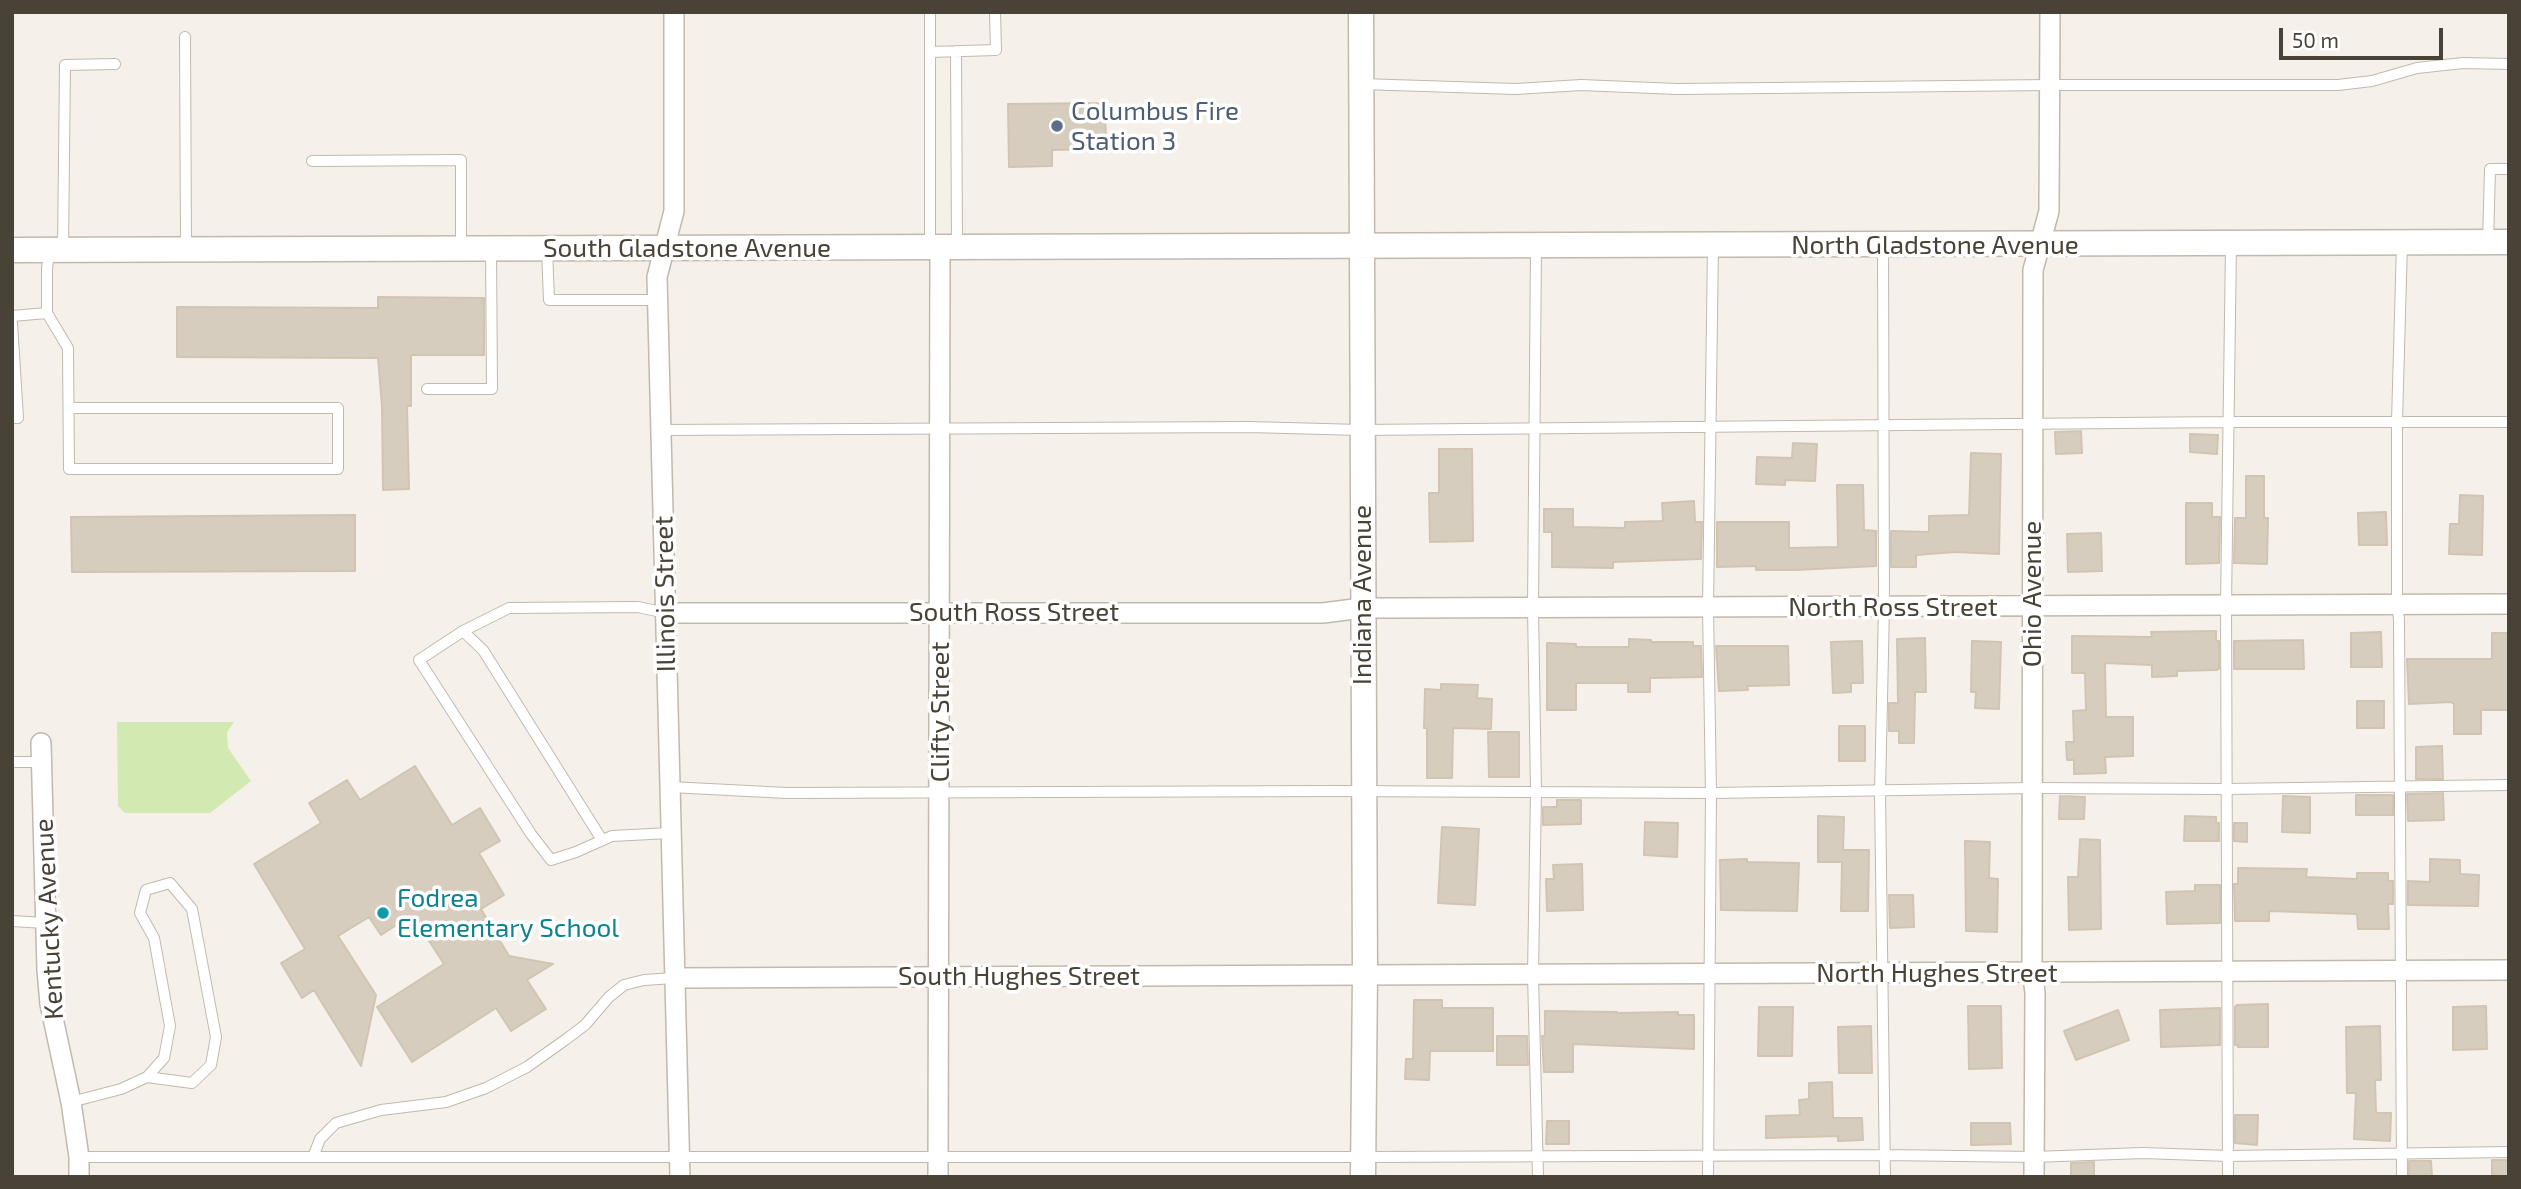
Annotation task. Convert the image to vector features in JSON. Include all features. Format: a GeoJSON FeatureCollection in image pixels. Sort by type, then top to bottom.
{"type":"FeatureCollection","features":[{"type":"Feature","properties":{"kind":"street","name":"Illinois Street"},"geometry":{"type":"LineString","coordinates":[[674,12],[674,211],[657,277],[680,1177]]}},
{"type":"Feature","properties":{"kind":"street","name":"Indiana Avenue"},"geometry":{"type":"LineString","coordinates":[[1361,12],[1365,974],[1363,1167]]}},
{"type":"Feature","properties":{"kind":"street","name":"Ohio Avenue"},"geometry":{"type":"LineString","coordinates":[[2034,1177],[2033,270],[2049,211],[2050,12]]}},
{"type":"Feature","properties":{"kind":"street","name":"North Gladstone Avenue"},"geometry":{"type":"LineString","coordinates":[[1361,246],[2498,242]]}},
{"type":"Feature","properties":{"kind":"street","name":"South Gladstone Avenue"},"geometry":{"type":"LineString","coordinates":[[12,250],[1361,246]]}},
{"type":"Feature","properties":{"kind":"street","name":"Clifty Street"},"geometry":{"type":"LineString","coordinates":[[938,1167],[942,247]]}},
{"type":"Feature","properties":{"kind":"street","name":"North Ross Street"},"geometry":{"type":"LineString","coordinates":[[1362,608],[2509,604]]}},
{"type":"Feature","properties":{"kind":"street","name":"South Ross Street"},"geometry":{"type":"LineString","coordinates":[[666,613],[1323,612],[1362,608]]}},
{"type":"Feature","properties":{"kind":"street","name":"Kentucky Avenue"},"geometry":{"type":"LineString","coordinates":[[41,753],[50,1004],[71,1102],[79,1157],[79,1177]]}},
{"type":"Feature","properties":{"kind":"street","name":"North Hughes Street"},"geometry":{"type":"LineString","coordinates":[[1365,974],[2509,970]]}},
{"type":"Feature","properties":{"kind":"street","name":"South Hughes Street"},"geometry":{"type":"LineString","coordinates":[[674,978],[1365,974]]}},
{"type":"Feature","properties":{"kind":"lane"},"geometry":{"type":"LineString","coordinates":[[930,12],[942,247]]}},
{"type":"Feature","properties":{"kind":"lane"},"geometry":{"type":"LineString","coordinates":[[930,52],[996,50],[995,12]]}},
{"type":"Feature","properties":{"kind":"lane"},"geometry":{"type":"LineString","coordinates":[[185,37],[186,249]]}},
{"type":"Feature","properties":{"kind":"lane"},"geometry":{"type":"LineString","coordinates":[[942,247],[956,51]]}},
{"type":"Feature","properties":{"kind":"lane"},"geometry":{"type":"LineString","coordinates":[[1361,84],[1516,89],[1581,85],[1677,89],[2338,85],[2372,81],[2417,68],[2463,63],[2509,64]]}},
{"type":"Feature","properties":{"kind":"lane"},"geometry":{"type":"LineString","coordinates":[[69,408],[338,408],[338,469],[69,469],[68,348],[47,313],[47,269],[56,250],[65,65],[115,64]]}},
{"type":"Feature","properties":{"kind":"lane"},"geometry":{"type":"LineString","coordinates":[[312,161],[461,160],[461,248]]}},
{"type":"Feature","properties":{"kind":"lane"},"geometry":{"type":"LineString","coordinates":[[2498,242],[2490,169],[2509,169]]}},
{"type":"Feature","properties":{"kind":"lane"},"geometry":{"type":"LineString","coordinates":[[2402,243],[2396,605],[2399,618],[2402,1177]]}},
{"type":"Feature","properties":{"kind":"lane"},"geometry":{"type":"LineString","coordinates":[[2228,1177],[2226,605],[2231,244]]}},
{"type":"Feature","properties":{"kind":"lane"},"geometry":{"type":"LineString","coordinates":[[1883,245],[1884,607],[1880,791],[1885,1177]]}},
{"type":"Feature","properties":{"kind":"lane"},"geometry":{"type":"LineString","coordinates":[[1536,246],[1533,608],[1536,791],[1533,974],[1538,1177]]}},
{"type":"Feature","properties":{"kind":"lane"},"geometry":{"type":"LineString","coordinates":[[1708,1177],[1711,793],[1708,607],[1713,246]]}},
{"type":"Feature","properties":{"kind":"lane"},"geometry":{"type":"LineString","coordinates":[[428,389],[492,389],[491,248]]}},
{"type":"Feature","properties":{"kind":"lane"},"geometry":{"type":"LineString","coordinates":[[547,248],[548,300],[658,300]]}},
{"type":"Feature","properties":{"kind":"lane"},"geometry":{"type":"LineString","coordinates":[[12,316],[47,313]]}},
{"type":"Feature","properties":{"kind":"lane"},"geometry":{"type":"LineString","coordinates":[[12,323],[18,418],[12,418]]}},
{"type":"Feature","properties":{"kind":"lane"},"geometry":{"type":"LineString","coordinates":[[661,430],[1249,427],[1361,430],[2509,422]]}},
{"type":"Feature","properties":{"kind":"lane"},"geometry":{"type":"LineString","coordinates":[[666,613],[638,607],[509,608],[463,631],[419,660],[531,834],[551,860],[612,836],[670,834]]}},
{"type":"Feature","properties":{"kind":"lane"},"geometry":{"type":"LineString","coordinates":[[463,631],[483,650],[602,840]]}},
{"type":"Feature","properties":{"kind":"lane"},"geometry":{"type":"LineString","coordinates":[[12,762],[41,753]]}},
{"type":"Feature","properties":{"kind":"lane"},"geometry":{"type":"LineString","coordinates":[[670,787],[787,793],[1711,793],[2509,785]]}},
{"type":"Feature","properties":{"kind":"lane"},"geometry":{"type":"LineString","coordinates":[[71,1102],[121,1089],[147,1077],[164,1058],[170,1026],[154,938],[140,912],[146,890],[170,883],[192,908],[216,1037],[211,1065],[192,1083],[147,1077]]}},
{"type":"Feature","properties":{"kind":"lane"},"geometry":{"type":"LineString","coordinates":[[12,921],[45,923]]}},
{"type":"Feature","properties":{"kind":"lane"},"geometry":{"type":"LineString","coordinates":[[313,1157],[320,1139],[336,1123],[380,1110],[446,1102],[486,1088],[527,1067],[565,1040],[585,1025],[609,997],[624,985],[644,980],[674,978]]}},
{"type":"Feature","properties":{"kind":"lane"},"geometry":{"type":"LineString","coordinates":[[79,1157],[679,1157],[938,1167],[1363,1167],[1538,1155],[1885,1154],[2034,1157],[2143,1153],[2228,1156],[2509,1152]]}},
{"type":"Feature","properties":{"kind":"green space"},"geometry":{"type":"Polygon","coordinates":[[[117,722],[234,722],[227,732],[228,748],[251,781],[210,813],[125,813],[118,806],[117,722]]]}},
{"type":"Feature","properties":{"kind":"building","name":"Columbus Fire Station 3"},"geometry":{"type":"Polygon","coordinates":[[[1105,103],[1106,149],[1052,150],[1052,166],[1009,167],[1008,104],[1105,103]]]}},
{"type":"Feature","properties":{"kind":"building"},"geometry":{"type":"Polygon","coordinates":[[[378,297],[484,298],[484,355],[411,355],[411,406],[407,406],[409,489],[383,490],[382,406],[378,358],[177,357],[177,307],[378,308],[378,297]]]}},
{"type":"Feature","properties":{"kind":"building"},"geometry":{"type":"Polygon","coordinates":[[[2081,431],[2082,453],[2056,454],[2055,432],[2081,431]]]}},
{"type":"Feature","properties":{"kind":"building"},"geometry":{"type":"Polygon","coordinates":[[[2190,434],[2218,435],[2217,454],[2190,452],[2190,434]]]}},
{"type":"Feature","properties":{"kind":"building"},"geometry":{"type":"Polygon","coordinates":[[[1793,443],[1817,444],[1815,481],[1785,480],[1785,485],[1756,484],[1757,457],[1792,458],[1793,443]]]}},
{"type":"Feature","properties":{"kind":"building"},"geometry":{"type":"Polygon","coordinates":[[[1439,449],[1472,449],[1473,541],[1430,542],[1429,493],[1439,493],[1439,449]]]}},
{"type":"Feature","properties":{"kind":"building"},"geometry":{"type":"Polygon","coordinates":[[[1971,453],[2001,454],[1999,554],[1955,552],[1916,555],[1916,567],[1891,567],[1891,531],[1929,532],[1929,516],[1969,515],[1971,453]]]}},
{"type":"Feature","properties":{"kind":"building"},"geometry":{"type":"Polygon","coordinates":[[[2246,476],[2264,476],[2264,518],[2268,518],[2267,564],[2234,563],[2235,518],[2246,518],[2246,476]]]}},
{"type":"Feature","properties":{"kind":"building"},"geometry":{"type":"Polygon","coordinates":[[[1837,485],[1863,485],[1864,530],[1876,531],[1876,566],[1796,570],[1756,570],[1756,566],[1717,567],[1717,522],[1789,522],[1789,548],[1838,547],[1837,485]]]}},
{"type":"Feature","properties":{"kind":"building"},"geometry":{"type":"Polygon","coordinates":[[[2460,495],[2483,496],[2482,555],[2449,554],[2450,524],[2459,524],[2460,495]]]}},
{"type":"Feature","properties":{"kind":"building"},"geometry":{"type":"Polygon","coordinates":[[[1694,501],[1695,522],[1702,522],[1701,559],[1613,562],[1613,568],[1552,567],[1552,532],[1544,532],[1544,509],[1573,509],[1573,527],[1625,528],[1625,522],[1663,521],[1662,503],[1694,501]]]}},
{"type":"Feature","properties":{"kind":"building"},"geometry":{"type":"Polygon","coordinates":[[[2186,503],[2212,503],[2212,517],[2220,517],[2219,563],[2186,564],[2186,503]]]}},
{"type":"Feature","properties":{"kind":"building"},"geometry":{"type":"Polygon","coordinates":[[[2386,512],[2387,545],[2359,545],[2358,513],[2386,512]]]}},
{"type":"Feature","properties":{"kind":"building"},"geometry":{"type":"Polygon","coordinates":[[[355,515],[355,571],[72,572],[71,517],[355,515]]]}},
{"type":"Feature","properties":{"kind":"building"},"geometry":{"type":"Polygon","coordinates":[[[2101,533],[2102,571],[2068,572],[2067,534],[2101,533]]]}},
{"type":"Feature","properties":{"kind":"building"},"geometry":{"type":"Polygon","coordinates":[[[2216,631],[2216,641],[2219,641],[2219,669],[2216,670],[2177,671],[2177,676],[2152,677],[2152,665],[2105,663],[2106,717],[2133,717],[2133,756],[2105,757],[2106,773],[2074,774],[2074,760],[2067,760],[2066,742],[2074,742],[2073,711],[2086,710],[2085,673],[2072,673],[2072,636],[2152,637],[2151,632],[2216,631]]]}},
{"type":"Feature","properties":{"kind":"building"},"geometry":{"type":"Polygon","coordinates":[[[2381,632],[2382,667],[2351,667],[2351,633],[2381,632]]]}},
{"type":"Feature","properties":{"kind":"building"},"geometry":{"type":"Polygon","coordinates":[[[2492,633],[2509,633],[2509,710],[2481,710],[2481,734],[2454,734],[2454,704],[2451,702],[2409,704],[2407,659],[2492,659],[2492,633]]]}},
{"type":"Feature","properties":{"kind":"building"},"geometry":{"type":"Polygon","coordinates":[[[1925,638],[1926,692],[1915,692],[1914,743],[1899,743],[1899,731],[1889,731],[1889,703],[1898,703],[1897,639],[1925,638]]]}},
{"type":"Feature","properties":{"kind":"building"},"geometry":{"type":"Polygon","coordinates":[[[1629,639],[1693,642],[1693,646],[1701,646],[1702,677],[1650,678],[1650,692],[1628,692],[1628,683],[1576,683],[1576,710],[1547,710],[1547,643],[1576,644],[1576,647],[1629,647],[1629,639]]]}},
{"type":"Feature","properties":{"kind":"building"},"geometry":{"type":"Polygon","coordinates":[[[2303,640],[2304,669],[2234,669],[2234,641],[2303,640]]]}},
{"type":"Feature","properties":{"kind":"building"},"geometry":{"type":"Polygon","coordinates":[[[1862,641],[1863,683],[1851,683],[1851,692],[1833,693],[1831,642],[1862,641]]]}},
{"type":"Feature","properties":{"kind":"building"},"geometry":{"type":"Polygon","coordinates":[[[1972,641],[2001,642],[1999,709],[1975,708],[1976,692],[1971,692],[1972,641]]]}},
{"type":"Feature","properties":{"kind":"building"},"geometry":{"type":"Polygon","coordinates":[[[1716,646],[1788,646],[1789,685],[1747,686],[1748,690],[1719,691],[1716,646]]]}},
{"type":"Feature","properties":{"kind":"building"},"geometry":{"type":"Polygon","coordinates":[[[1441,684],[1478,685],[1477,698],[1492,699],[1491,729],[1453,728],[1452,778],[1427,778],[1425,689],[1441,690],[1441,684]]]}},
{"type":"Feature","properties":{"kind":"building"},"geometry":{"type":"Polygon","coordinates":[[[2357,701],[2384,701],[2384,728],[2357,728],[2357,701]]]}},
{"type":"Feature","properties":{"kind":"building"},"geometry":{"type":"Polygon","coordinates":[[[1839,726],[1865,726],[1865,761],[1839,761],[1839,726]]]}},
{"type":"Feature","properties":{"kind":"building"},"geometry":{"type":"Polygon","coordinates":[[[1488,732],[1519,732],[1519,777],[1489,777],[1488,732]]]}},
{"type":"Feature","properties":{"kind":"building"},"geometry":{"type":"Polygon","coordinates":[[[2442,746],[2443,779],[2416,779],[2416,747],[2442,746]]]}},
{"type":"Feature","properties":{"kind":"building","name":"Fodrea Elementary School"},"geometry":{"type":"Polygon","coordinates":[[[415,766],[452,825],[480,808],[500,841],[479,853],[504,895],[481,909],[509,956],[553,964],[527,980],[546,1009],[511,1031],[496,1008],[412,1062],[377,1007],[444,964],[422,930],[408,939],[398,924],[381,935],[369,917],[338,936],[376,995],[361,1066],[314,990],[302,998],[281,963],[305,949],[254,864],[321,823],[309,803],[347,780],[360,800],[415,766]]]}},
{"type":"Feature","properties":{"kind":"building"},"geometry":{"type":"Polygon","coordinates":[[[2443,793],[2444,820],[2408,821],[2407,794],[2443,793]]]}},
{"type":"Feature","properties":{"kind":"building"},"geometry":{"type":"Polygon","coordinates":[[[2356,795],[2393,795],[2393,815],[2356,815],[2356,795]]]}},
{"type":"Feature","properties":{"kind":"building"},"geometry":{"type":"Polygon","coordinates":[[[2060,796],[2085,797],[2084,819],[2059,819],[2060,796]]]}},
{"type":"Feature","properties":{"kind":"building"},"geometry":{"type":"Polygon","coordinates":[[[2283,796],[2310,797],[2310,833],[2282,832],[2283,796]]]}},
{"type":"Feature","properties":{"kind":"building"},"geometry":{"type":"Polygon","coordinates":[[[1557,800],[1581,800],[1581,824],[1543,825],[1543,807],[1557,807],[1557,800]]]}},
{"type":"Feature","properties":{"kind":"building"},"geometry":{"type":"Polygon","coordinates":[[[1818,816],[1844,817],[1843,850],[1869,850],[1868,911],[1841,911],[1842,862],[1818,862],[1818,816]]]}},
{"type":"Feature","properties":{"kind":"building"},"geometry":{"type":"Polygon","coordinates":[[[2185,816],[2216,817],[2216,823],[2219,823],[2219,841],[2184,841],[2185,816]]]}},
{"type":"Feature","properties":{"kind":"building"},"geometry":{"type":"Polygon","coordinates":[[[1645,822],[1678,823],[1677,857],[1644,855],[1645,822]]]}},
{"type":"Feature","properties":{"kind":"building"},"geometry":{"type":"Polygon","coordinates":[[[2234,823],[2247,823],[2247,842],[2234,841],[2234,823]]]}},
{"type":"Feature","properties":{"kind":"building"},"geometry":{"type":"Polygon","coordinates":[[[1442,827],[1479,829],[1475,905],[1438,903],[1442,827]]]}},
{"type":"Feature","properties":{"kind":"building"},"geometry":{"type":"Polygon","coordinates":[[[2080,839],[2100,840],[2101,929],[2069,930],[2068,877],[2078,877],[2080,839]]]}},
{"type":"Feature","properties":{"kind":"building"},"geometry":{"type":"Polygon","coordinates":[[[1965,841],[1990,842],[1989,878],[1998,879],[1997,932],[1966,931],[1965,841]]]}},
{"type":"Feature","properties":{"kind":"building"},"geometry":{"type":"Polygon","coordinates":[[[1747,859],[1747,862],[1799,863],[1797,911],[1721,910],[1720,860],[1747,859]]]}},
{"type":"Feature","properties":{"kind":"building"},"geometry":{"type":"Polygon","coordinates":[[[2430,859],[2460,860],[2460,874],[2479,875],[2478,906],[2408,905],[2408,881],[2430,882],[2430,859]]]}},
{"type":"Feature","properties":{"kind":"building"},"geometry":{"type":"Polygon","coordinates":[[[1582,864],[1583,910],[1547,911],[1546,879],[1554,879],[1553,865],[1582,864]]]}},
{"type":"Feature","properties":{"kind":"building"},"geometry":{"type":"Polygon","coordinates":[[[2238,868],[2307,869],[2306,877],[2357,879],[2357,873],[2388,873],[2388,881],[2393,881],[2393,904],[2388,904],[2389,929],[2358,929],[2357,914],[2269,911],[2269,921],[2235,921],[2234,884],[2238,884],[2238,868]]]}},
{"type":"Feature","properties":{"kind":"building"},"geometry":{"type":"Polygon","coordinates":[[[2195,885],[2220,885],[2220,923],[2167,924],[2166,892],[2195,891],[2195,885]]]}},
{"type":"Feature","properties":{"kind":"building"},"geometry":{"type":"Polygon","coordinates":[[[1889,895],[1913,895],[1914,927],[1890,928],[1889,895]]]}},
{"type":"Feature","properties":{"kind":"building"},"geometry":{"type":"Polygon","coordinates":[[[1414,1000],[1442,1000],[1442,1008],[1493,1008],[1493,1051],[1430,1051],[1429,1080],[1405,1079],[1406,1059],[1413,1059],[1414,1000]]]}},
{"type":"Feature","properties":{"kind":"building"},"geometry":{"type":"Polygon","coordinates":[[[2268,1004],[2268,1047],[2235,1045],[2235,1007],[2268,1004]]]}},
{"type":"Feature","properties":{"kind":"building"},"geometry":{"type":"Polygon","coordinates":[[[1968,1006],[2001,1006],[2002,1068],[1969,1069],[1968,1006]]]}},
{"type":"Feature","properties":{"kind":"building"},"geometry":{"type":"Polygon","coordinates":[[[2486,1006],[2487,1049],[2453,1050],[2453,1007],[2486,1006]]]}},
{"type":"Feature","properties":{"kind":"building"},"geometry":{"type":"Polygon","coordinates":[[[1759,1007],[1793,1007],[1792,1056],[1758,1056],[1759,1007]]]}},
{"type":"Feature","properties":{"kind":"building"},"geometry":{"type":"Polygon","coordinates":[[[2220,1008],[2220,1045],[2161,1047],[2160,1010],[2220,1008]]]}},
{"type":"Feature","properties":{"kind":"building"},"geometry":{"type":"Polygon","coordinates":[[[2118,1010],[2129,1040],[2076,1060],[2064,1031],[2118,1010]]]}},
{"type":"Feature","properties":{"kind":"building"},"geometry":{"type":"Polygon","coordinates":[[[1545,1011],[1678,1012],[1678,1015],[1694,1015],[1694,1049],[1573,1044],[1573,1072],[1544,1072],[1542,1036],[1545,1036],[1545,1011]]]}},
{"type":"Feature","properties":{"kind":"building"},"geometry":{"type":"Polygon","coordinates":[[[1871,1026],[1872,1073],[1839,1073],[1838,1027],[1871,1026]]]}},
{"type":"Feature","properties":{"kind":"building"},"geometry":{"type":"Polygon","coordinates":[[[2380,1026],[2381,1080],[2375,1080],[2376,1113],[2391,1113],[2390,1141],[2354,1139],[2356,1093],[2347,1093],[2346,1027],[2380,1026]]]}},
{"type":"Feature","properties":{"kind":"building"},"geometry":{"type":"Polygon","coordinates":[[[1497,1036],[1527,1036],[1528,1065],[1497,1065],[1497,1036]]]}},
{"type":"Feature","properties":{"kind":"building"},"geometry":{"type":"Polygon","coordinates":[[[1832,1082],[1833,1118],[1862,1118],[1863,1140],[1838,1141],[1838,1136],[1766,1138],[1766,1116],[1800,1115],[1799,1100],[1809,1099],[1809,1083],[1832,1082]]]}},
{"type":"Feature","properties":{"kind":"building"},"geometry":{"type":"Polygon","coordinates":[[[2235,1115],[2258,1115],[2257,1145],[2235,1143],[2235,1115]]]}},
{"type":"Feature","properties":{"kind":"building"},"geometry":{"type":"Polygon","coordinates":[[[1547,1121],[1569,1121],[1569,1144],[1546,1144],[1547,1121]]]}},
{"type":"Feature","properties":{"kind":"building"},"geometry":{"type":"Polygon","coordinates":[[[1971,1123],[2010,1123],[2011,1144],[1971,1145],[1971,1123]]]}},
{"type":"Feature","properties":{"kind":"building"},"geometry":{"type":"Polygon","coordinates":[[[2492,1160],[2509,1160],[2509,1177],[2492,1177],[2492,1160]]]}},
{"type":"Feature","properties":{"kind":"building"},"geometry":{"type":"Polygon","coordinates":[[[2409,1161],[2431,1161],[2432,1177],[2409,1177],[2409,1161]]]}},
{"type":"Feature","properties":{"kind":"building"},"geometry":{"type":"Polygon","coordinates":[[[2094,1162],[2094,1177],[2071,1177],[2071,1163],[2094,1162]]]}},
{"type":"Feature","properties":{"kind":"place","name":"Columbus Fire Station 3"},"geometry":{"type":"Point","coordinates":[1057,126]}},
{"type":"Feature","properties":{"kind":"place","name":"Fodrea Elementary School"},"geometry":{"type":"Point","coordinates":[383,913]}}]}
